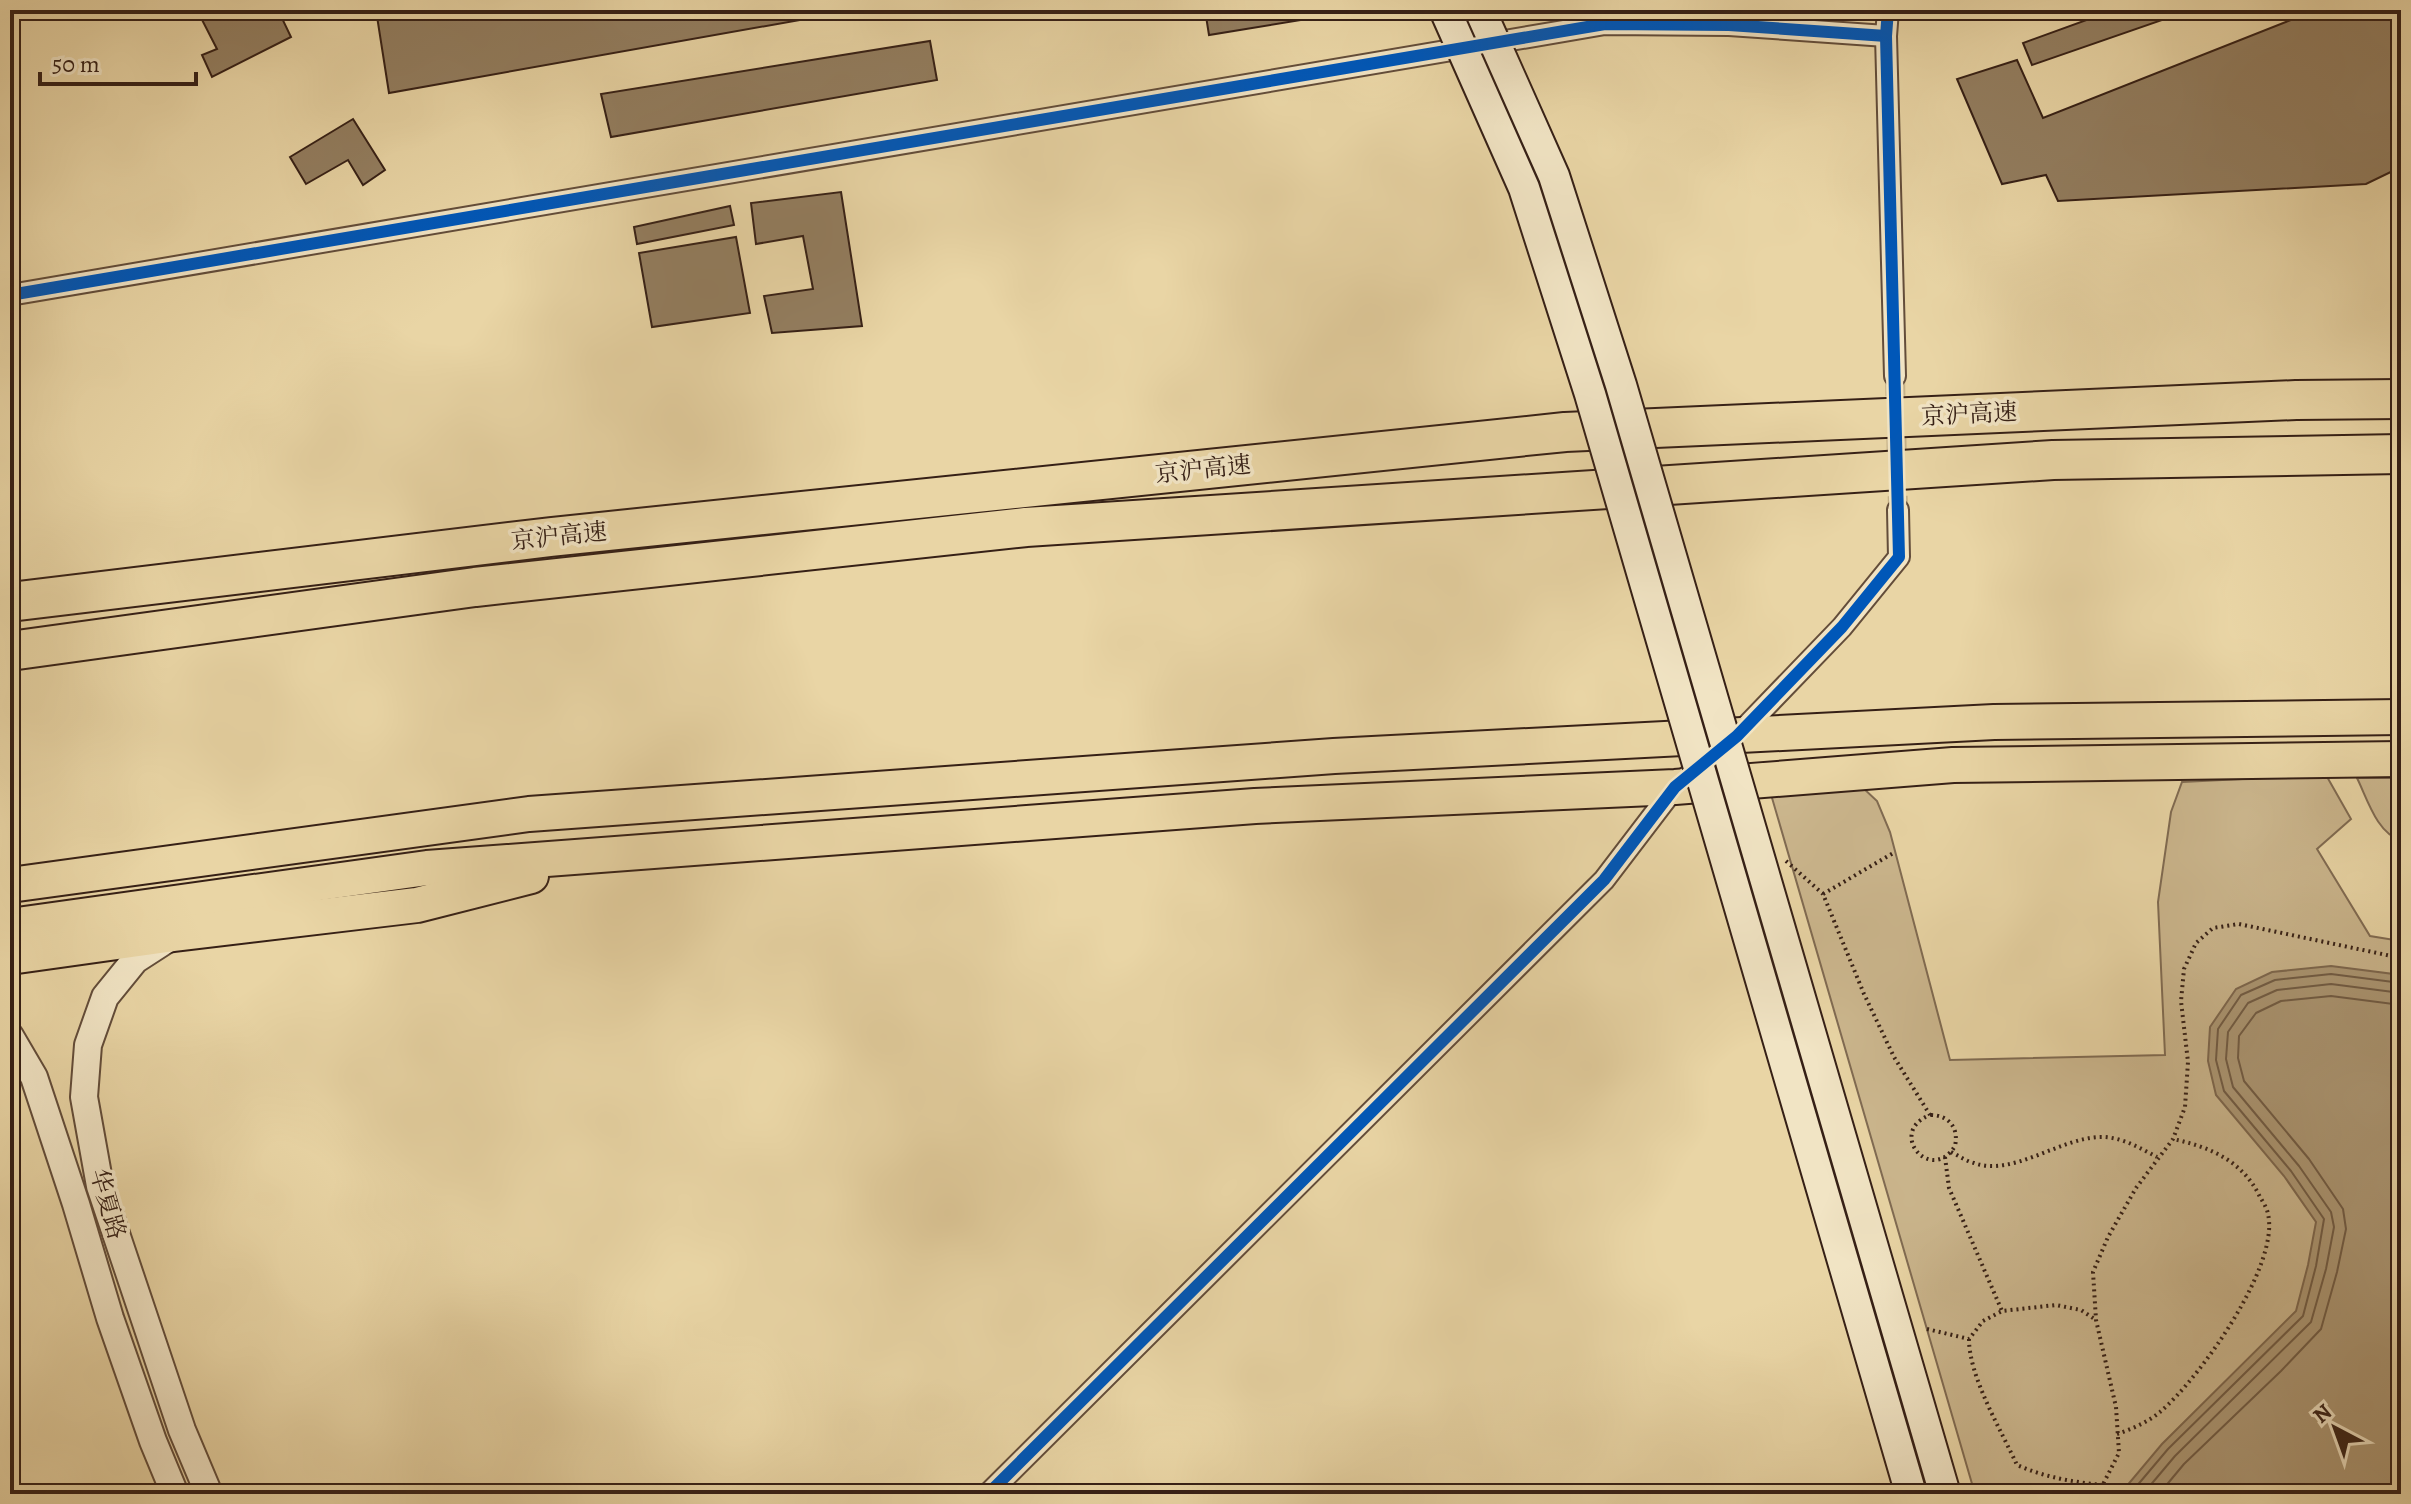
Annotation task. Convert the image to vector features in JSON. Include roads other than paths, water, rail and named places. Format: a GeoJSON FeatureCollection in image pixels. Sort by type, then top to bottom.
{"type":"FeatureCollection","features":[{"type":"Feature","properties":{"kind":"highway","name":"京沪高速"},"geometry":{"type":"LineString","coordinates":[[10,602],[551,537],[1565,432],[2280,400],[2401,399]]}},
{"type":"Feature","properties":{"kind":"highway","name":"京沪高速"},"geometry":{"type":"LineString","coordinates":[[10,651],[475,587],[1026,527],[2053,460],[2401,454]]}},
{"type":"Feature","properties":{"kind":"highway"},"geometry":{"type":"LineString","coordinates":[[10,885],[529,814],[1318,757],[1994,722],[2401,717]]}},
{"type":"Feature","properties":{"kind":"highway"},"geometry":{"type":"LineString","coordinates":[[10,926],[427,868],[1255,806],[1675,787],[1953,765],[2401,759]]}},
{"type":"Feature","properties":{"kind":"highway"},"geometry":{"type":"LineString","coordinates":[[10,957],[417,905],[616,854]]}},
{"type":"Feature","properties":{"kind":"main road"},"geometry":{"type":"LineString","coordinates":[[1445,10],[1524,188],[1585,379],[1911,1494]]}},
{"type":"Feature","properties":{"kind":"main road"},"geometry":{"type":"LineString","coordinates":[[1480,10],[1554,176],[1621,385],[1945,1494]]}},
{"type":"Feature","properties":{"kind":"street"},"geometry":{"type":"LineString","coordinates":[[1888,10],[1886,36],[1895,376]]}},
{"type":"Feature","properties":{"kind":"street"},"geometry":{"type":"LineString","coordinates":[[10,295],[1605,24],[1729,25],[1886,36]]}},
{"type":"Feature","properties":{"kind":"street"},"geometry":{"type":"LineString","coordinates":[[988,1494],[1604,880],[1675,787],[1737,736],[1842,627],[1899,557],[1898,510]]}},
{"type":"Feature","properties":{"kind":"street","name":"华夏路"},"geometry":{"type":"LineString","coordinates":[[174,934],[135,960],[105,997],[88,1045],[84,1097],[100,1186],[182,1430],[209,1494]]}},
{"type":"Feature","properties":{"kind":"street","name":"华夏路"},"geometry":{"type":"LineString","coordinates":[[10,1036],[34,1077],[110,1318],[175,1494]]}},
{"type":"Feature","properties":{"kind":"water"},"geometry":{"type":"Polygon","coordinates":[[[2331,966],[2401,975],[2401,1494],[2120,1494],[2162,1444],[2296,1311],[2316,1222],[2284,1176],[2216,1095],[2208,1061],[2210,1027],[2236,989],[2272,972],[2331,966]]]}},
{"type":"Feature","properties":{"kind":"tunnel"},"geometry":{"type":"LineString","coordinates":[[1895,376],[1898,510]]}}]}
